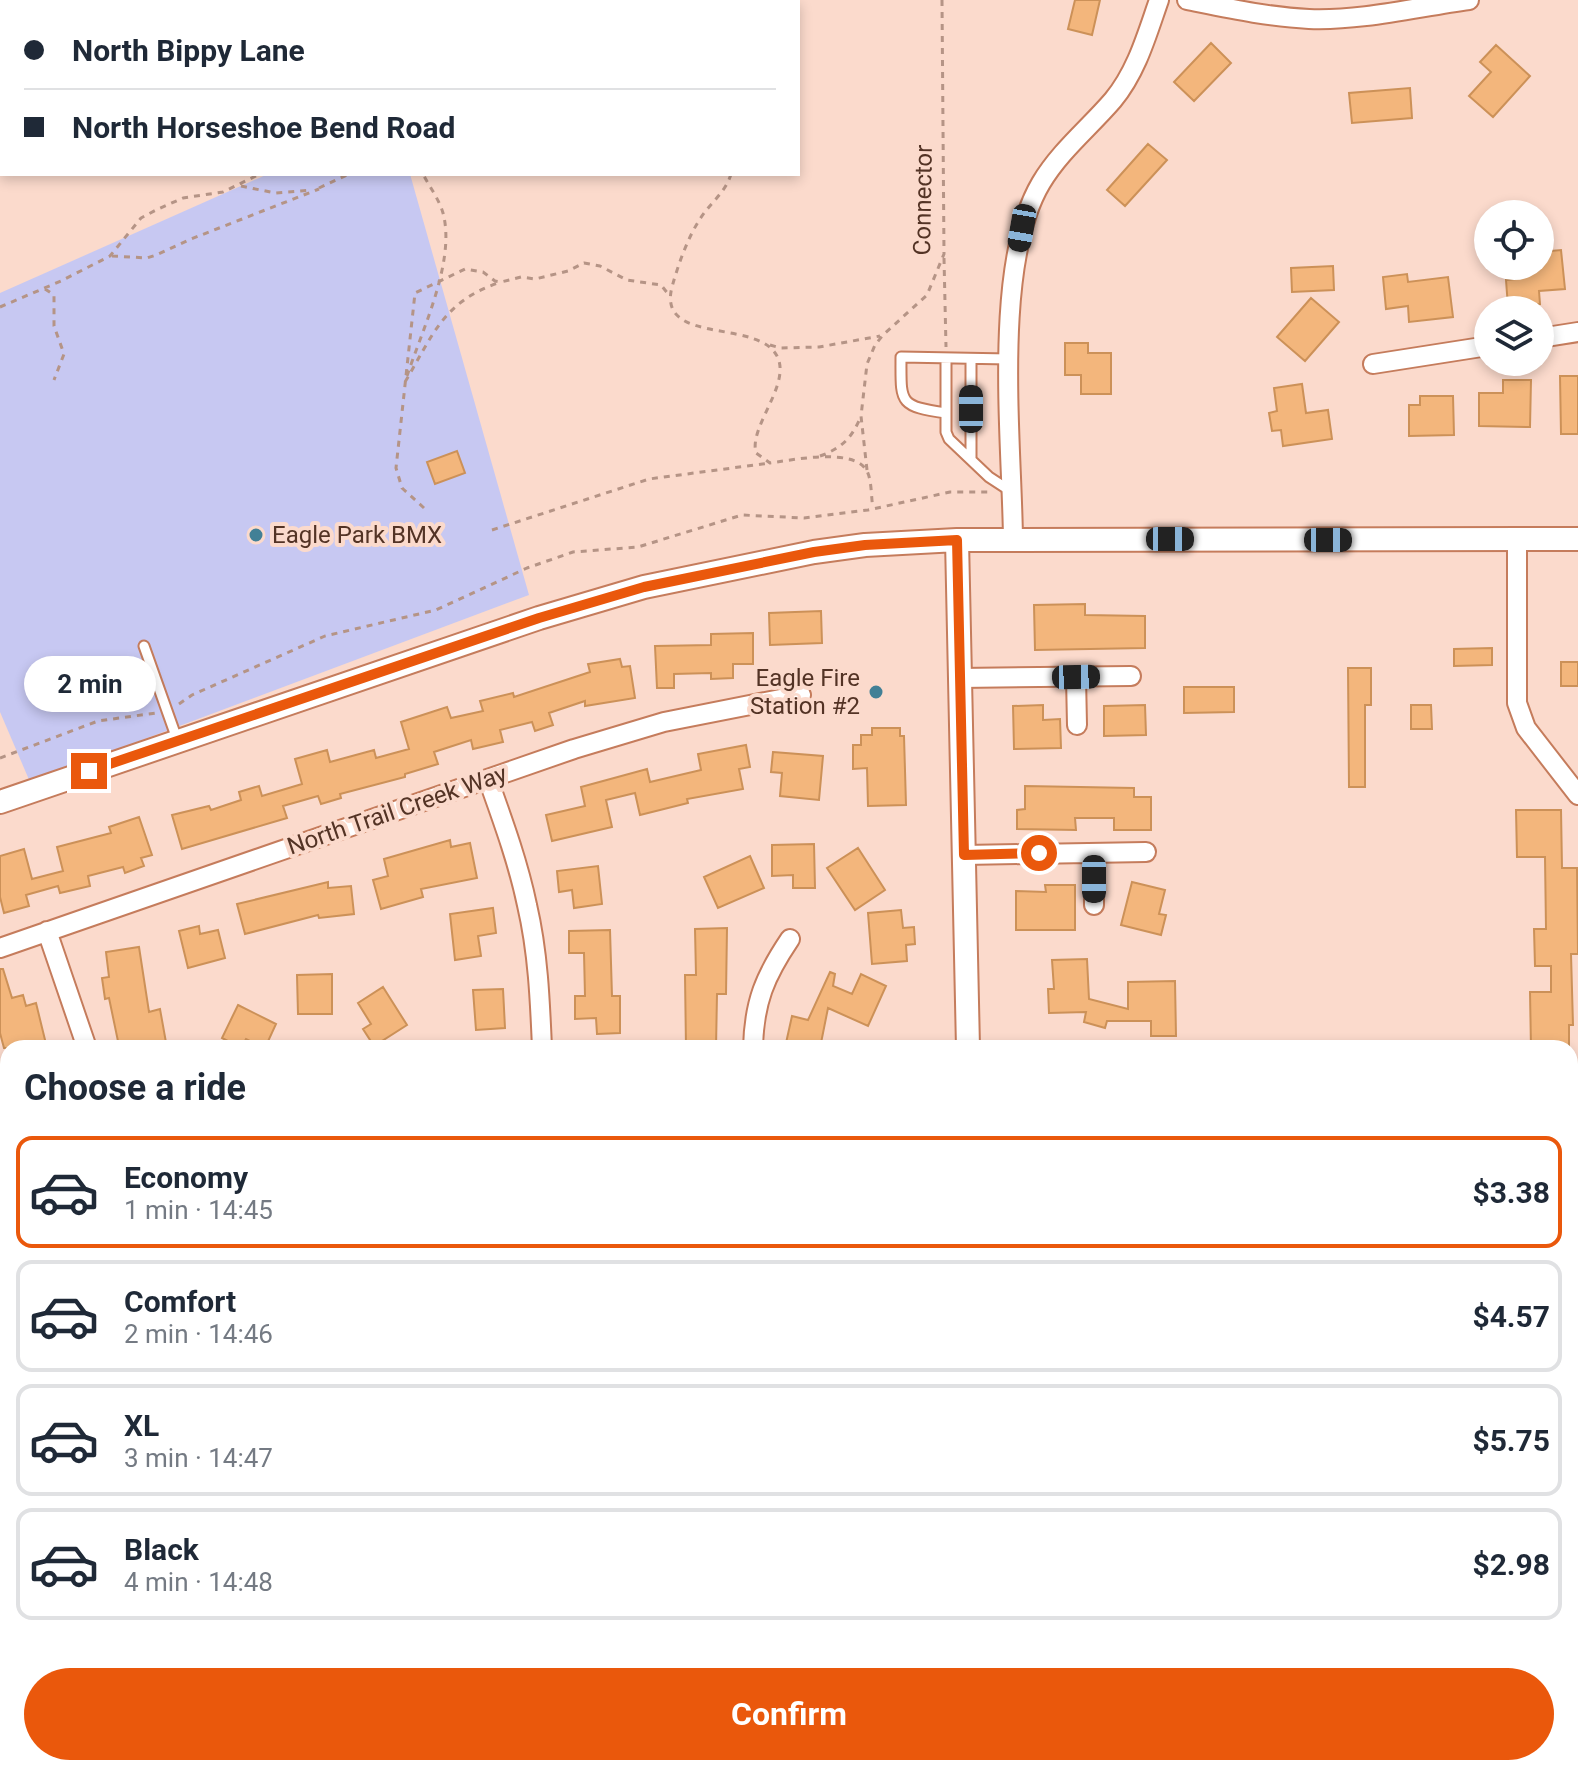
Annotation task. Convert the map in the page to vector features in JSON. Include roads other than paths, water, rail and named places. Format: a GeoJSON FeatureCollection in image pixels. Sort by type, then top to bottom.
{"type":"FeatureCollection","features":[{"type":"Feature","properties":{"kind":"street"},"geometry":{"type":"LineString","coordinates":[[1013,539],[1007,492],[1009,359],[1013,280],[1022,228],[1041,184],[1069,146],[1115,97],[1138,59],[1159,0]]}},
{"type":"Feature","properties":{"kind":"street"},"geometry":{"type":"LineString","coordinates":[[1187,0],[1265,15],[1311,19],[1352,17],[1469,0]]}},
{"type":"Feature","properties":{"kind":"street"},"geometry":{"type":"LineString","coordinates":[[1554,336],[1578,332]]}},
{"type":"Feature","properties":{"kind":"street"},"geometry":{"type":"LineString","coordinates":[[1373,364],[1474,348]]}},
{"type":"Feature","properties":{"kind":"street"},"geometry":{"type":"LineString","coordinates":[[0,802],[177,739],[539,618],[644,587],[814,552],[865,545],[1013,539],[1578,539]]}},
{"type":"Feature","properties":{"kind":"street"},"geometry":{"type":"LineString","coordinates":[[957,540],[968,1040]]}},
{"type":"Feature","properties":{"kind":"street"},"geometry":{"type":"LineString","coordinates":[[1517,540],[1517,703],[1526,728],[1570,768],[1578,795]]}},
{"type":"Feature","properties":{"kind":"street"},"geometry":{"type":"LineString","coordinates":[[960,678],[1131,676]]}},
{"type":"Feature","properties":{"kind":"street"},"geometry":{"type":"LineString","coordinates":[[1076,677],[1077,725]]}},
{"type":"Feature","properties":{"kind":"street","name":"North Trail Creek Way"},"geometry":{"type":"LineString","coordinates":[[0,948],[488,779],[664,722],[801,695]]}},
{"type":"Feature","properties":{"kind":"street"},"geometry":{"type":"LineString","coordinates":[[488,779],[517,863],[528,906],[540,993],[542,1040]]}},
{"type":"Feature","properties":{"kind":"street"},"geometry":{"type":"LineString","coordinates":[[964,855],[1146,852]]}},
{"type":"Feature","properties":{"kind":"street"},"geometry":{"type":"LineString","coordinates":[[1094,853],[1094,905]]}},
{"type":"Feature","properties":{"kind":"street"},"geometry":{"type":"LineString","coordinates":[[47,931],[84,1040]]}},
{"type":"Feature","properties":{"kind":"street"},"geometry":{"type":"LineString","coordinates":[[753,1040],[762,987],[790,939]]}},
{"type":"Feature","properties":{"kind":"lane"},"geometry":{"type":"LineString","coordinates":[[946,413],[919,409],[906,403],[901,394],[901,357],[1009,359]]}},
{"type":"Feature","properties":{"kind":"lane"},"geometry":{"type":"LineString","coordinates":[[946,359],[946,432],[949,439],[1007,492]]}},
{"type":"Feature","properties":{"kind":"lane"},"geometry":{"type":"LineString","coordinates":[[971,359],[971,459]]}},
{"type":"Feature","properties":{"kind":"lane"},"geometry":{"type":"LineString","coordinates":[[144,646],[177,739]]}},
{"type":"Feature","properties":{"kind":"place","name":"Eagle Park BMX"},"geometry":{"type":"Point","coordinates":[256,535]}},
{"type":"Feature","properties":{"kind":"place","name":"Eagle Fire Station #2"},"geometry":{"type":"Point","coordinates":[876,692]}}]}
